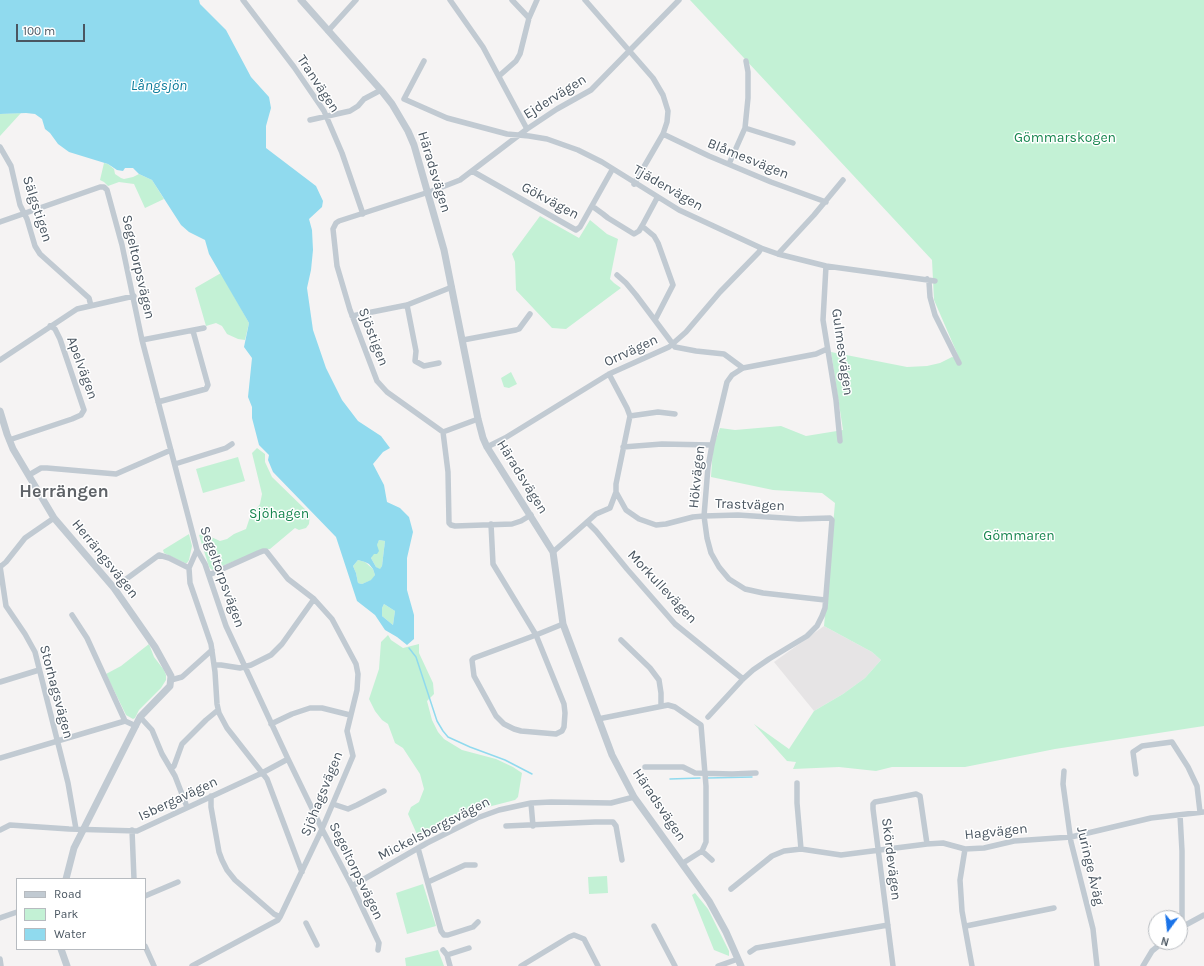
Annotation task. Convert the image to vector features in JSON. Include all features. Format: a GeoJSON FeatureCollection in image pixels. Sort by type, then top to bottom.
{"type":"FeatureCollection","features":[{"type":"Feature","properties":{"kind":"street","name":"Tranvägen"},"geometry":{"type":"LineString","coordinates":[[243,0],[316,97],[327,116],[363,214]]}},
{"type":"Feature","properties":{"kind":"street","name":"Häradsvägen"},"geometry":{"type":"LineString","coordinates":[[301,0],[381,90],[392,104],[408,131],[428,192],[444,250],[478,419],[487,447],[553,552],[563,624],[612,755],[634,797],[709,901],[726,932],[741,966]]}},
{"type":"Feature","properties":{"kind":"street"},"geometry":{"type":"LineString","coordinates":[[328,31],[356,0]]}},
{"type":"Feature","properties":{"kind":"street"},"geometry":{"type":"LineString","coordinates":[[450,0],[483,47],[527,129]]}},
{"type":"Feature","properties":{"kind":"street"},"geometry":{"type":"LineString","coordinates":[[512,0],[529,18]]}},
{"type":"Feature","properties":{"kind":"street"},"geometry":{"type":"LineString","coordinates":[[499,76],[516,61],[520,54],[529,18],[537,0]]}},
{"type":"Feature","properties":{"kind":"street"},"geometry":{"type":"LineString","coordinates":[[585,0],[654,78],[668,111],[668,117],[663,134],[634,184]]}},
{"type":"Feature","properties":{"kind":"street","name":"Ejdervägen"},"geometry":{"type":"LineString","coordinates":[[428,192],[455,182],[472,171],[518,135],[557,109],[591,90],[679,0]]}},
{"type":"Feature","properties":{"kind":"street","name":"Tjädervägen"},"geometry":{"type":"LineString","coordinates":[[424,61],[404,99],[447,118],[507,134],[535,137],[564,145],[586,154],[657,198],[692,217],[761,248],[778,254],[826,266],[935,281]]}},
{"type":"Feature","properties":{"kind":"street"},"geometry":{"type":"LineString","coordinates":[[729,164],[745,128],[748,98],[748,72],[746,61]]}},
{"type":"Feature","properties":{"kind":"street"},"geometry":{"type":"LineString","coordinates":[[310,120],[350,111],[358,106],[364,99],[381,90]]}},
{"type":"Feature","properties":{"kind":"street"},"geometry":{"type":"LineString","coordinates":[[745,128],[793,143]]}},
{"type":"Feature","properties":{"kind":"street","name":"Blåmesvägen"},"geometry":{"type":"LineString","coordinates":[[663,134],[692,149],[771,182],[826,202]]}},
{"type":"Feature","properties":{"kind":"street","name":"Sälgstigen"},"geometry":{"type":"LineString","coordinates":[[0,147],[10,166],[20,205],[27,219],[35,246],[40,254],[90,298],[91,306]]}},
{"type":"Feature","properties":{"kind":"street","name":"Gökvägen"},"geometry":{"type":"LineString","coordinates":[[472,171],[573,229],[578,229],[612,170]]}},
{"type":"Feature","properties":{"kind":"street"},"geometry":{"type":"LineString","coordinates":[[778,254],[826,202],[843,180]]}},
{"type":"Feature","properties":{"kind":"street","name":"Segeltorpsvägen"},"geometry":{"type":"LineString","coordinates":[[24,213],[100,187],[104,187],[107,190],[134,296],[142,340],[197,550],[205,564],[224,621],[271,724],[322,829],[352,886],[378,943],[378,950]]}},
{"type":"Feature","properties":{"kind":"street","name":"Sjöstigen"},"geometry":{"type":"LineString","coordinates":[[428,192],[340,221],[336,223],[333,229],[337,266],[352,316],[381,387],[442,432]]}},
{"type":"Feature","properties":{"kind":"street"},"geometry":{"type":"LineString","coordinates":[[592,206],[634,234],[639,231],[657,198]]}},
{"type":"Feature","properties":{"kind":"street"},"geometry":{"type":"LineString","coordinates":[[0,222],[24,213]]}},
{"type":"Feature","properties":{"kind":"street"},"geometry":{"type":"LineString","coordinates":[[642,226],[654,236],[658,243],[673,285],[655,320]]}},
{"type":"Feature","properties":{"kind":"street","name":"Orrvägen"},"geometry":{"type":"LineString","coordinates":[[487,447],[505,438],[609,374],[669,347],[686,332],[720,292],[759,252],[761,248]]}},
{"type":"Feature","properties":{"kind":"street","name":"Gulmesvägen"},"geometry":{"type":"LineString","coordinates":[[826,266],[823,320],[827,350],[832,370],[840,441]]}},
{"type":"Feature","properties":{"kind":"street"},"geometry":{"type":"LineString","coordinates":[[616,275],[626,283],[675,347],[724,354],[743,368]]}},
{"type":"Feature","properties":{"kind":"street"},"geometry":{"type":"LineString","coordinates":[[927,280],[929,282],[930,297],[935,316],[959,363]]}},
{"type":"Feature","properties":{"kind":"street"},"geometry":{"type":"LineString","coordinates":[[352,316],[407,305],[452,287]]}},
{"type":"Feature","properties":{"kind":"street"},"geometry":{"type":"LineString","coordinates":[[0,360],[77,309],[134,296]]}},
{"type":"Feature","properties":{"kind":"street"},"geometry":{"type":"LineString","coordinates":[[407,305],[416,351],[416,361],[424,366],[439,363]]}},
{"type":"Feature","properties":{"kind":"street"},"geometry":{"type":"LineString","coordinates":[[463,340],[520,329],[530,314]]}},
{"type":"Feature","properties":{"kind":"street","name":"Apelvägen"},"geometry":{"type":"LineString","coordinates":[[9,440],[72,419],[81,415],[84,410],[60,338],[55,329],[50,326]]}},
{"type":"Feature","properties":{"kind":"street"},"geometry":{"type":"LineString","coordinates":[[142,340],[204,328]]}},
{"type":"Feature","properties":{"kind":"street"},"geometry":{"type":"LineString","coordinates":[[158,402],[206,389],[208,385],[193,331]]}},
{"type":"Feature","properties":{"kind":"street","name":"Hökvägen"},"geometry":{"type":"LineString","coordinates":[[825,600],[763,593],[744,589],[729,579],[719,567],[711,553],[704,516],[708,468],[726,382],[732,375],[743,368],[810,355],[827,350]]}},
{"type":"Feature","properties":{"kind":"street"},"geometry":{"type":"LineString","coordinates":[[553,552],[596,514],[610,508],[616,492],[616,484],[630,416],[609,374]]}},
{"type":"Feature","properties":{"kind":"street","name":"Herrängsvägen"},"geometry":{"type":"LineString","coordinates":[[0,411],[9,440],[54,518],[114,588],[155,647],[169,670],[171,680]]}},
{"type":"Feature","properties":{"kind":"street"},"geometry":{"type":"LineString","coordinates":[[630,416],[658,412],[675,414]]}},
{"type":"Feature","properties":{"kind":"street"},"geometry":{"type":"LineString","coordinates":[[478,419],[442,432],[448,472],[449,523],[455,526],[512,524],[522,521],[531,515]]}},
{"type":"Feature","properties":{"kind":"street"},"geometry":{"type":"LineString","coordinates":[[175,464],[226,448],[232,444]]}},
{"type":"Feature","properties":{"kind":"street"},"geometry":{"type":"LineString","coordinates":[[623,447],[662,444],[712,445]]}},
{"type":"Feature","properties":{"kind":"street"},"geometry":{"type":"LineString","coordinates":[[28,475],[41,468],[116,474],[171,450]]}},
{"type":"Feature","properties":{"kind":"street","name":"Trastvägen"},"geometry":{"type":"LineString","coordinates":[[616,492],[626,510],[639,519],[656,525],[704,516],[752,515],[799,519],[830,518],[832,520],[825,600]]}},
{"type":"Feature","properties":{"kind":"street"},"geometry":{"type":"LineString","coordinates":[[0,567],[6,562],[25,538],[54,518]]}},
{"type":"Feature","properties":{"kind":"street","name":"Morkullevägen"},"geometry":{"type":"LineString","coordinates":[[586,522],[596,531],[675,624],[743,679]]}},
{"type":"Feature","properties":{"kind":"street"},"geometry":{"type":"LineString","coordinates":[[491,524],[493,564],[536,635],[564,704],[564,727],[560,733],[556,734],[521,731],[514,729],[499,720],[474,676],[471,663],[474,658],[536,635],[563,624]]}},
{"type":"Feature","properties":{"kind":"street"},"geometry":{"type":"LineString","coordinates":[[197,550],[189,568],[190,583],[211,644],[218,710],[227,728],[267,779],[302,872]]}},
{"type":"Feature","properties":{"kind":"street","name":"Sjöhagsvägen"},"geometry":{"type":"LineString","coordinates":[[209,575],[252,555],[262,551],[266,552],[288,579],[314,599],[332,619],[356,664],[358,674],[357,690],[347,731],[353,756],[322,829],[279,919]]}},
{"type":"Feature","properties":{"kind":"street"},"geometry":{"type":"LineString","coordinates":[[114,588],[159,555],[169,558],[189,568]]}},
{"type":"Feature","properties":{"kind":"street","name":"Storhagsvägen"},"geometry":{"type":"LineString","coordinates":[[0,567],[6,606],[35,652],[80,829]]}},
{"type":"Feature","properties":{"kind":"street"},"geometry":{"type":"LineString","coordinates":[[214,665],[240,668],[251,665],[271,655],[314,599]]}},
{"type":"Feature","properties":{"kind":"street"},"geometry":{"type":"LineString","coordinates":[[708,717],[743,679],[769,659],[808,636],[817,626],[822,616],[825,600]]}},
{"type":"Feature","properties":{"kind":"street"},"geometry":{"type":"LineString","coordinates":[[72,615],[87,638],[125,721],[136,726]]}},
{"type":"Feature","properties":{"kind":"street"},"geometry":{"type":"LineString","coordinates":[[621,640],[650,668],[658,680],[661,693],[661,706]]}},
{"type":"Feature","properties":{"kind":"street"},"geometry":{"type":"LineString","coordinates":[[66,878],[80,829],[140,717],[168,690],[171,680],[182,678],[212,650]]}},
{"type":"Feature","properties":{"kind":"street"},"geometry":{"type":"LineString","coordinates":[[0,682],[39,670]]}},
{"type":"Feature","properties":{"kind":"street"},"geometry":{"type":"LineString","coordinates":[[598,719],[668,705],[675,707],[701,725],[706,842],[702,851],[683,863]]}},
{"type":"Feature","properties":{"kind":"street"},"geometry":{"type":"LineString","coordinates":[[271,724],[292,714],[310,708],[322,708],[350,715]]}},
{"type":"Feature","properties":{"kind":"street"},"geometry":{"type":"LineString","coordinates":[[171,769],[174,766],[182,744],[218,710]]}},
{"type":"Feature","properties":{"kind":"street"},"geometry":{"type":"LineString","coordinates":[[140,717],[152,730],[187,807]]}},
{"type":"Feature","properties":{"kind":"street"},"geometry":{"type":"LineString","coordinates":[[0,758],[125,721]]}},
{"type":"Feature","properties":{"kind":"street"},"geometry":{"type":"LineString","coordinates":[[1136,774],[1133,752],[1142,746],[1172,742],[1188,767],[1197,786],[1202,812]]}},
{"type":"Feature","properties":{"kind":"street","name":"Isbergavägen"},"geometry":{"type":"LineString","coordinates":[[0,829],[10,825],[80,829],[137,830],[262,773],[288,759]]}},
{"type":"Feature","properties":{"kind":"street"},"geometry":{"type":"LineString","coordinates":[[646,767],[683,767],[695,773],[756,773]]}},
{"type":"Feature","properties":{"kind":"street","name":"Juringe Åväg"},"geometry":{"type":"LineString","coordinates":[[1064,771],[1063,784],[1071,842],[1093,929],[1097,966]]}},
{"type":"Feature","properties":{"kind":"street"},"geometry":{"type":"LineString","coordinates":[[797,783],[797,803],[801,849]]}},
{"type":"Feature","properties":{"kind":"street"},"geometry":{"type":"LineString","coordinates":[[333,804],[348,808],[384,791]]}},
{"type":"Feature","properties":{"kind":"street","name":"Skördevägen"},"geometry":{"type":"LineString","coordinates":[[893,966],[873,804],[875,802],[916,794],[921,798],[927,844]]}},
{"type":"Feature","properties":{"kind":"street"},"geometry":{"type":"LineString","coordinates":[[192,966],[279,919],[235,880],[227,870],[219,852],[211,807],[211,796]]}},
{"type":"Feature","properties":{"kind":"street","name":"Mickelsbergsvägen"},"geometry":{"type":"LineString","coordinates":[[352,886],[418,848],[477,818],[499,810],[531,803],[611,803],[634,797]]}},
{"type":"Feature","properties":{"kind":"street"},"geometry":{"type":"LineString","coordinates":[[531,803],[533,826]]}},
{"type":"Feature","properties":{"kind":"street","name":"Hagvägen"},"geometry":{"type":"LineString","coordinates":[[731,890],[772,856],[784,851],[801,849],[841,855],[943,843],[965,849],[984,848],[1014,841],[1071,837],[1152,818],[1202,812]]}},
{"type":"Feature","properties":{"kind":"street"},"geometry":{"type":"LineString","coordinates":[[1180,815],[1182,851],[1181,910]]}},
{"type":"Feature","properties":{"kind":"street"},"geometry":{"type":"LineString","coordinates":[[506,826],[612,822],[616,826],[622,860]]}},
{"type":"Feature","properties":{"kind":"street"},"geometry":{"type":"LineString","coordinates":[[132,830],[134,878]]}},
{"type":"Feature","properties":{"kind":"street"},"geometry":{"type":"LineString","coordinates":[[418,848],[441,931],[444,935],[473,927],[478,922]]}},
{"type":"Feature","properties":{"kind":"street"},"geometry":{"type":"LineString","coordinates":[[965,849],[960,880],[962,911],[966,926],[972,966]]}},
{"type":"Feature","properties":{"kind":"street"},"geometry":{"type":"LineString","coordinates":[[702,851],[712,860]]}},
{"type":"Feature","properties":{"kind":"street"},"geometry":{"type":"LineString","coordinates":[[428,882],[465,865],[475,865]]}},
{"type":"Feature","properties":{"kind":"street"},"geometry":{"type":"LineString","coordinates":[[146,896],[178,882]]}},
{"type":"Feature","properties":{"kind":"street"},"geometry":{"type":"LineString","coordinates":[[966,926],[1054,908]]}},
{"type":"Feature","properties":{"kind":"street"},"geometry":{"type":"LineString","coordinates":[[0,918],[16,912]]}},
{"type":"Feature","properties":{"kind":"street"},"geometry":{"type":"LineString","coordinates":[[1188,923],[1204,915]]}},
{"type":"Feature","properties":{"kind":"street"},"geometry":{"type":"LineString","coordinates":[[306,923],[317,945]]}},
{"type":"Feature","properties":{"kind":"street"},"geometry":{"type":"LineString","coordinates":[[750,952],[756,948],[888,925]]}},
{"type":"Feature","properties":{"kind":"street"},"geometry":{"type":"LineString","coordinates":[[654,926],[676,966]]}},
{"type":"Feature","properties":{"kind":"street"},"geometry":{"type":"LineString","coordinates":[[521,966],[568,937],[574,935],[584,939],[598,966]]}},
{"type":"Feature","properties":{"kind":"street"},"geometry":{"type":"LineString","coordinates":[[146,948],[154,966]]}},
{"type":"Feature","properties":{"kind":"street"},"geometry":{"type":"LineString","coordinates":[[447,955],[469,948]]}},
{"type":"Feature","properties":{"kind":"street"},"geometry":{"type":"LineString","coordinates":[[61,950],[67,966]]}},
{"type":"Feature","properties":{"kind":"street"},"geometry":{"type":"LineString","coordinates":[[443,950],[447,955],[450,966]]}},
{"type":"Feature","properties":{"kind":"street"},"geometry":{"type":"LineString","coordinates":[[1143,966],[1153,950]]}},
{"type":"Feature","properties":{"kind":"street"},"geometry":{"type":"LineString","coordinates":[[0,959],[1,966]]}},
{"type":"Feature","properties":{"kind":"street"},"geometry":{"type":"LineString","coordinates":[[718,966],[738,959]]}},
{"type":"Feature","properties":{"kind":"shaded area"},"geometry":{"type":"Polygon","coordinates":[[[824,626],[872,652],[881,660],[865,678],[843,694],[814,711],[774,662],[824,626]]]}},
{"type":"Feature","properties":{"kind":"green space","name":"Gömmaren"},"geometry":{"type":"Polygon","coordinates":[[[690,0],[1204,0],[1204,726],[1055,749],[965,767],[892,767],[876,771],[839,767],[793,769],[796,762],[787,761],[754,724],[789,749],[814,711],[843,694],[865,678],[881,660],[872,652],[824,626],[835,503],[822,493],[773,490],[711,477],[713,447],[720,428],[735,430],[781,426],[806,436],[843,430],[831,352],[907,367],[927,366],[940,363],[952,357],[960,360],[934,300],[932,260],[690,0]]]}},
{"type":"Feature","properties":{"kind":"green space"},"geometry":{"type":"Polygon","coordinates":[[[21,113],[0,136],[0,114],[21,113]]]}},
{"type":"Feature","properties":{"kind":"green space"},"geometry":{"type":"Polygon","coordinates":[[[104,163],[108,164],[114,169],[115,174],[121,178],[124,179],[133,177],[139,174],[152,180],[164,199],[145,208],[134,184],[119,182],[108,186],[100,180],[104,163]]]}},
{"type":"Feature","properties":{"kind":"green space"},"geometry":{"type":"Polygon","coordinates":[[[540,216],[579,238],[590,220],[607,234],[618,239],[610,279],[621,288],[566,329],[552,328],[516,290],[515,262],[512,254],[540,216]]]}},
{"type":"Feature","properties":{"kind":"green space"},"geometry":{"type":"Polygon","coordinates":[[[221,273],[249,323],[245,340],[238,339],[227,334],[222,326],[216,323],[206,326],[195,288],[221,273]]]}},
{"type":"Feature","properties":{"kind":"green space"},"geometry":{"type":"Polygon","coordinates":[[[511,372],[517,384],[509,388],[504,387],[501,378],[511,372]]]}},
{"type":"Feature","properties":{"kind":"green space","name":"Sjöhagen"},"geometry":{"type":"Polygon","coordinates":[[[257,448],[265,454],[265,462],[272,477],[310,514],[309,524],[306,528],[299,530],[295,528],[270,549],[265,549],[212,570],[209,567],[199,535],[205,533],[220,541],[246,529],[250,517],[260,504],[262,494],[252,453],[257,448]]]}},
{"type":"Feature","properties":{"kind":"green space"},"geometry":{"type":"Polygon","coordinates":[[[238,457],[245,481],[203,493],[196,469],[238,457]]]}},
{"type":"Feature","properties":{"kind":"green space"},"geometry":{"type":"Polygon","coordinates":[[[189,534],[192,546],[187,563],[164,553],[163,550],[189,534]]]}},
{"type":"Feature","properties":{"kind":"green space"},"geometry":{"type":"Polygon","coordinates":[[[379,540],[385,541],[382,566],[380,570],[376,567],[371,558],[379,540]]]}},
{"type":"Feature","properties":{"kind":"green space"},"geometry":{"type":"Polygon","coordinates":[[[358,560],[365,562],[373,569],[375,575],[372,580],[362,584],[358,583],[353,566],[358,560]]]}},
{"type":"Feature","properties":{"kind":"green space"},"geometry":{"type":"Polygon","coordinates":[[[384,604],[395,611],[393,625],[382,616],[382,608],[384,604]]]}},
{"type":"Feature","properties":{"kind":"green space"},"geometry":{"type":"Polygon","coordinates":[[[388,635],[391,640],[403,648],[419,644],[419,653],[433,683],[434,694],[427,701],[432,720],[438,732],[444,739],[462,750],[496,759],[522,773],[518,797],[515,800],[484,808],[419,839],[408,814],[411,807],[419,802],[424,789],[420,774],[403,748],[395,743],[388,724],[382,720],[375,711],[369,699],[379,669],[381,642],[388,635]]]}},
{"type":"Feature","properties":{"kind":"green space"},"geometry":{"type":"Polygon","coordinates":[[[149,644],[154,657],[164,670],[166,680],[161,688],[139,710],[133,719],[126,715],[106,674],[121,666],[149,644]]]}},
{"type":"Feature","properties":{"kind":"green space"},"geometry":{"type":"Polygon","coordinates":[[[607,876],[608,893],[589,894],[588,877],[607,876]]]}},
{"type":"Feature","properties":{"kind":"green space"},"geometry":{"type":"Polygon","coordinates":[[[423,884],[436,926],[407,934],[396,893],[423,884]]]}},
{"type":"Feature","properties":{"kind":"green space"},"geometry":{"type":"Polygon","coordinates":[[[695,893],[708,909],[729,951],[729,956],[714,950],[692,895],[695,893]]]}},
{"type":"Feature","properties":{"kind":"green space"},"geometry":{"type":"Polygon","coordinates":[[[438,950],[444,966],[406,966],[405,958],[438,950]]]}},
{"type":"Feature","properties":{"kind":"water","name":"Långsjön"},"geometry":{"type":"Polygon","coordinates":[[[0,0],[199,0],[200,4],[226,30],[251,77],[269,97],[271,108],[266,126],[266,148],[316,186],[323,201],[322,207],[309,219],[312,230],[313,250],[307,288],[313,330],[326,368],[342,400],[358,421],[381,436],[390,448],[383,452],[373,464],[384,485],[387,502],[400,508],[409,517],[413,532],[407,558],[407,590],[414,615],[414,639],[407,645],[385,630],[375,615],[357,601],[336,537],[273,472],[268,460],[269,455],[259,445],[252,418],[252,407],[248,397],[252,358],[244,347],[249,323],[209,254],[205,240],[189,232],[181,225],[152,180],[139,174],[133,168],[125,168],[123,171],[117,170],[108,164],[69,152],[58,144],[45,129],[42,119],[35,114],[0,114],[0,0]],[[379,540],[377,545],[379,551],[371,558],[376,567],[380,569],[382,566],[385,541],[379,540]],[[358,560],[353,566],[358,583],[362,584],[371,580],[375,575],[373,569],[365,562],[358,560]],[[384,604],[382,608],[382,616],[393,625],[395,611],[384,604]]]}},
{"type":"Feature","properties":{"kind":"waterway"},"geometry":{"type":"LineString","coordinates":[[409,648],[416,657],[437,721],[448,737],[505,760],[532,774]]}},
{"type":"Feature","properties":{"kind":"waterway"},"geometry":{"type":"LineString","coordinates":[[708,778],[752,777]]}},
{"type":"Feature","properties":{"kind":"waterway"},"geometry":{"type":"LineString","coordinates":[[670,779],[700,778]]}},
{"type":"Feature","properties":{"kind":"district","name":"Herrängen"},"geometry":{"type":"Point","coordinates":[64,492]}},
{"type":"Feature","properties":{"kind":"park label","name":"Gömmarskogen"},"geometry":{"type":"Point","coordinates":[1065,138]}}]}
